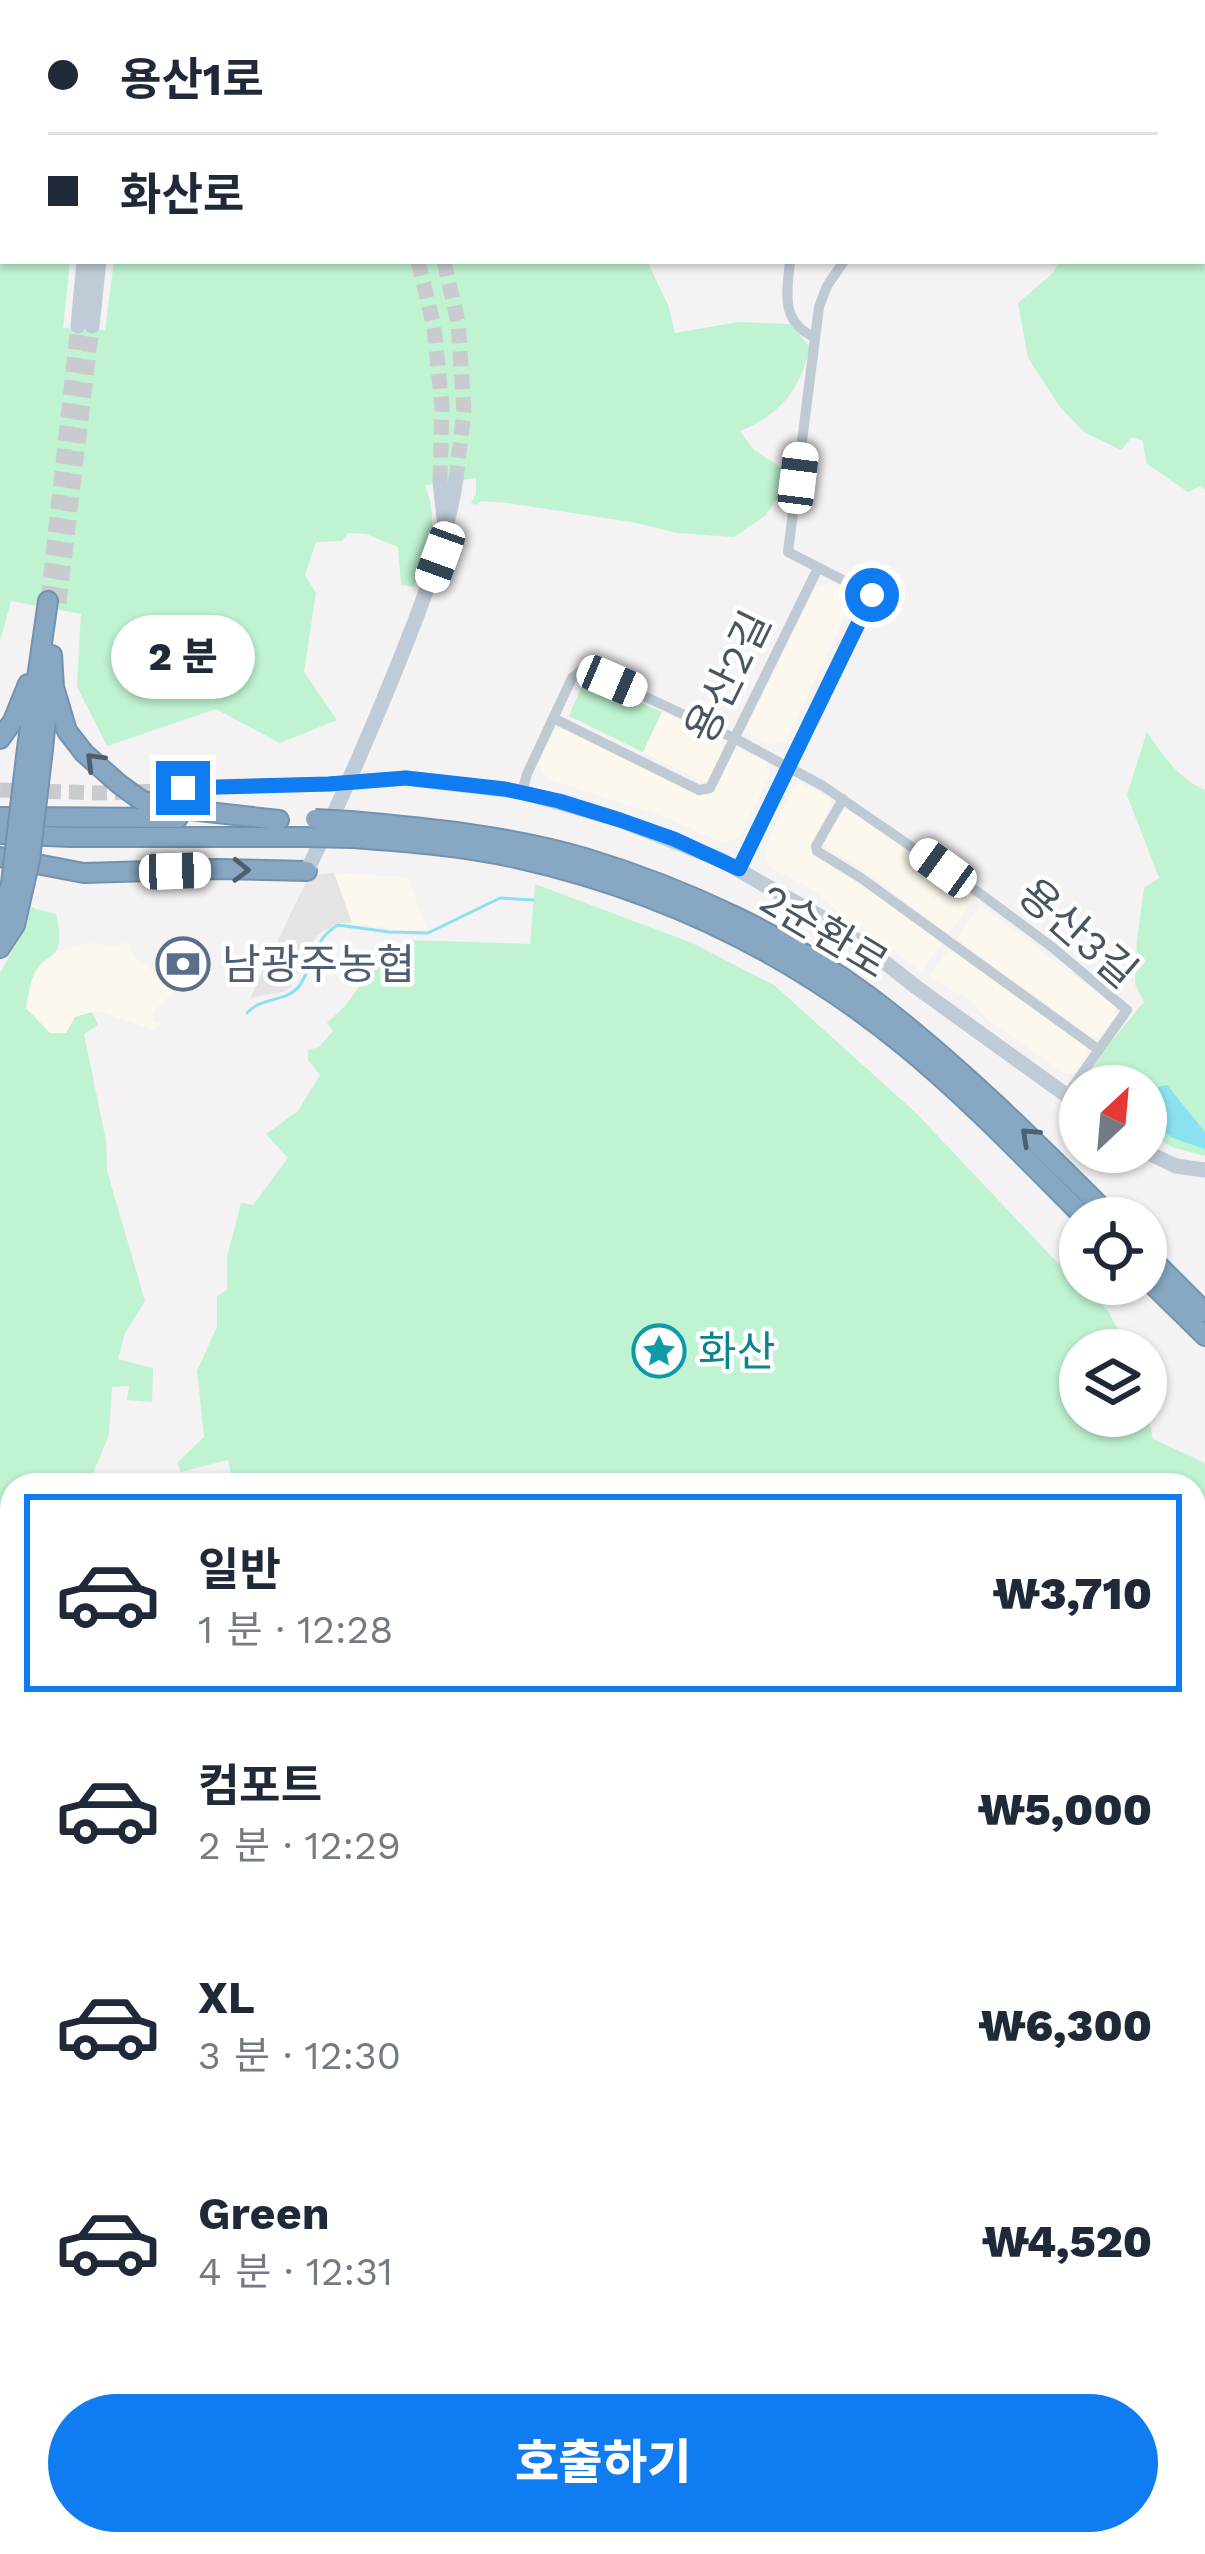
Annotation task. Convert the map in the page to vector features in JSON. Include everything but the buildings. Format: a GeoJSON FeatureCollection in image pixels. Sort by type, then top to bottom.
{"type":"FeatureCollection","features":[{"type":"Feature","properties":{"kind":"highway"},"geometry":{"type":"LineString","coordinates":[[0,948],[30,860],[35,749],[53,602]]}},
{"type":"Feature","properties":{"kind":"highway"},"geometry":{"type":"LineString","coordinates":[[0,739],[47,653]]}},
{"type":"Feature","properties":{"kind":"highway"},"geometry":{"type":"LineString","coordinates":[[47,653],[68,731],[102,771],[141,800],[163,807],[279,820]]}},
{"type":"Feature","properties":{"kind":"highway","name":"2순환로"},"geometry":{"type":"LineString","coordinates":[[0,817],[279,820],[310,828]]}},
{"type":"Feature","properties":{"kind":"highway","name":"2순환로"},"geometry":{"type":"LineString","coordinates":[[0,834],[71,837],[310,828],[503,839],[644,878],[754,927],[868,996],[983,1093],[1090,1197]]}},
{"type":"Feature","properties":{"kind":"highway","name":"2순환로"},"geometry":{"type":"LineString","coordinates":[[352,830],[514,858],[624,889],[722,928],[792,966],[908,1049],[1064,1197]]}},
{"type":"Feature","properties":{"kind":"highway"},"geometry":{"type":"LineString","coordinates":[[0,857],[84,872],[307,871]]}},
{"type":"Feature","properties":{"kind":"highway"},"geometry":{"type":"LineString","coordinates":[[1167,1273],[1205,1312]]}},
{"type":"Feature","properties":{"kind":"highway"},"geometry":{"type":"LineString","coordinates":[[1167,1299],[1205,1336]]}},
{"type":"Feature","properties":{"kind":"main road"},"geometry":{"type":"LineString","coordinates":[[84,264],[85,326],[98,264]]}},
{"type":"Feature","properties":{"kind":"main road"},"geometry":{"type":"LineString","coordinates":[[307,871],[349,782],[440,557],[448,480]]}},
{"type":"Feature","properties":{"kind":"main road"},"geometry":{"type":"LineString","coordinates":[[739,869],[872,595]]}},
{"type":"Feature","properties":{"kind":"main road"},"geometry":{"type":"LineString","coordinates":[[161,791],[406,778],[523,792],[638,826],[739,869],[858,941],[1059,1089]]}},
{"type":"Feature","properties":{"kind":"main road"},"geometry":{"type":"LineString","coordinates":[[1167,1162],[1205,1170]]}},
{"type":"Feature","properties":{"kind":"street"},"geometry":{"type":"LineString","coordinates":[[790,264],[789,313],[801,331],[814,337]]}},
{"type":"Feature","properties":{"kind":"street"},"geometry":{"type":"LineString","coordinates":[[842,264],[819,307],[788,552],[872,595]]}},
{"type":"Feature","properties":{"kind":"street","name":"용산2길"},"geometry":{"type":"LineString","coordinates":[[553,718],[705,790],[713,785],[818,568]]}},
{"type":"Feature","properties":{"kind":"street","name":"용산3길"},"geometry":{"type":"LineString","coordinates":[[553,718],[572,678],[586,670],[734,738],[843,799],[1052,947],[1127,1010],[1092,1065]]}},
{"type":"Feature","properties":{"kind":"street"},"geometry":{"type":"LineString","coordinates":[[523,792],[553,718]]}},
{"type":"Feature","properties":{"kind":"street"},"geometry":{"type":"LineString","coordinates":[[843,799],[818,842],[818,851],[1099,1050]]}},
{"type":"Feature","properties":{"kind":"shaded area"},"geometry":{"type":"Polygon","coordinates":[[[832,582],[850,590],[854,598],[785,742],[772,745],[751,735],[747,727],[815,588],[832,582]]]}},
{"type":"Feature","properties":{"kind":"shaded area"},"geometry":{"type":"Polygon","coordinates":[[[662,712],[720,740],[724,751],[710,779],[704,782],[643,752],[662,712]]]}},
{"type":"Feature","properties":{"kind":"shaded area"},"geometry":{"type":"Polygon","coordinates":[[[565,728],[710,797],[734,751],[765,761],[770,774],[740,837],[722,843],[668,818],[548,779],[539,765],[555,730],[565,728]]]}},
{"type":"Feature","properties":{"kind":"shaded area"},"geometry":{"type":"Polygon","coordinates":[[[801,783],[830,797],[832,803],[812,852],[858,880],[942,944],[921,972],[815,891],[768,866],[764,852],[793,786],[801,783]]]}},
{"type":"Feature","properties":{"kind":"shaded area"},"geometry":{"type":"Polygon","coordinates":[[[843,811],[850,811],[974,898],[949,934],[827,847],[825,838],[843,811]]]}},
{"type":"Feature","properties":{"kind":"shaded area"},"geometry":{"type":"Polygon","coordinates":[[[334,873],[408,877],[427,930],[352,923],[334,873]]]}},
{"type":"Feature","properties":{"kind":"shaded area"},"geometry":{"type":"Polygon","coordinates":[[[334,873],[352,923],[339,923],[317,935],[291,987],[250,998],[309,876],[334,873]]]}},
{"type":"Feature","properties":{"kind":"shaded area"},"geometry":{"type":"Polygon","coordinates":[[[980,905],[1115,1006],[1116,1015],[1100,1036],[1091,1036],[956,939],[980,905]]]}},
{"type":"Feature","properties":{"kind":"shaded area"},"geometry":{"type":"Polygon","coordinates":[[[129,942],[133,956],[176,989],[153,1012],[153,1020],[161,1024],[152,1030],[92,1012],[66,1033],[50,1033],[26,1008],[33,973],[58,951],[90,943],[129,942]]]}},
{"type":"Feature","properties":{"kind":"shaded area"},"geometry":{"type":"Polygon","coordinates":[[[949,949],[1086,1045],[1087,1053],[1078,1065],[1059,1065],[1059,1069],[989,1021],[970,1000],[929,977],[949,949]]]}},
{"type":"Feature","properties":{"kind":"green space"},"geometry":{"type":"Polygon","coordinates":[[[0,264],[70,264],[63,328],[105,330],[114,264],[648,264],[675,333],[738,322],[790,324],[810,347],[787,399],[767,417],[740,431],[754,450],[783,469],[782,491],[765,516],[734,537],[677,533],[508,503],[481,501],[475,505],[471,503],[476,478],[425,485],[432,525],[414,587],[401,585],[398,547],[366,534],[348,533],[342,541],[316,542],[305,575],[316,593],[304,672],[337,720],[280,743],[216,709],[107,746],[77,687],[81,614],[11,601],[0,641],[0,264]]]}},
{"type":"Feature","properties":{"kind":"green space"},"geometry":{"type":"Polygon","coordinates":[[[1058,264],[1205,264],[1205,490],[1201,486],[1188,492],[1146,463],[1143,441],[1132,437],[1121,450],[1084,432],[1060,407],[1028,358],[1018,303],[1058,264]]]}},
{"type":"Feature","properties":{"kind":"green space"},"geometry":{"type":"Polygon","coordinates":[[[588,679],[662,712],[643,752],[569,716],[588,679]]]}},
{"type":"Feature","properties":{"kind":"green space"},"geometry":{"type":"Polygon","coordinates":[[[1147,732],[1179,773],[1205,790],[1205,1156],[1167,1144],[1167,1065],[1095,1065],[1144,1002],[1135,984],[1137,941],[1144,888],[1159,878],[1127,795],[1147,732]]]}},
{"type":"Feature","properties":{"kind":"green space"},"geometry":{"type":"Polygon","coordinates":[[[535,884],[692,943],[774,985],[916,1113],[1059,1264],[1059,1305],[1102,1305],[1108,1311],[1118,1329],[1059,1329],[1059,1437],[1153,1437],[1205,1463],[1205,1473],[231,1473],[228,1460],[181,1472],[177,1463],[204,1437],[197,1371],[217,1327],[217,1296],[227,1290],[227,1257],[241,1203],[253,1205],[288,1158],[266,1134],[298,1111],[320,1075],[308,1060],[308,1050],[319,1047],[333,1031],[327,1023],[361,984],[369,965],[398,951],[405,940],[530,944],[535,884]]]}},
{"type":"Feature","properties":{"kind":"green space"},"geometry":{"type":"Polygon","coordinates":[[[22,901],[56,914],[57,949],[33,977],[26,1008],[50,1033],[66,1033],[75,1017],[92,1012],[98,1025],[84,1034],[106,1141],[107,1171],[145,1301],[125,1333],[118,1359],[153,1368],[152,1402],[127,1400],[129,1386],[112,1387],[109,1435],[93,1473],[0,1473],[0,973],[20,938],[22,901]]]}},
{"type":"Feature","properties":{"kind":"water"},"geometry":{"type":"Polygon","coordinates":[[[1167,1085],[1205,1132],[1205,1149],[1167,1134],[1167,1085]]]}},
{"type":"Feature","properties":{"kind":"waterway"},"geometry":{"type":"LineString","coordinates":[[247,1013],[295,991],[323,937],[338,925],[428,933],[500,898],[533,900]]}},
{"type":"Feature","properties":{"kind":"tunnel"},"geometry":{"type":"LineString","coordinates":[[419,264],[434,327],[442,407],[440,481]]}},
{"type":"Feature","properties":{"kind":"tunnel"},"geometry":{"type":"LineString","coordinates":[[445,264],[458,322],[464,411],[456,479]]}},
{"type":"Feature","properties":{"kind":"tunnel"},"geometry":{"type":"LineString","coordinates":[[48,601],[78,326]]}},
{"type":"Feature","properties":{"kind":"tunnel"},"geometry":{"type":"LineString","coordinates":[[59,603],[92,326]]}},
{"type":"Feature","properties":{"kind":"tunnel"},"geometry":{"type":"LineString","coordinates":[[0,790],[161,791]]}},
{"type":"Feature","properties":{"kind":"place","name":"남광주농협"},"geometry":{"type":"Point","coordinates":[183,964]}},
{"type":"Feature","properties":{"kind":"place","name":"화산"},"geometry":{"type":"Point","coordinates":[659,1351]}},
{"type":"Feature","properties":{"kind":"route"},"geometry":{"type":"LineString","coordinates":[[183,788],[406,778],[505,789],[620,820],[739,869],[872,595]]}}]}
